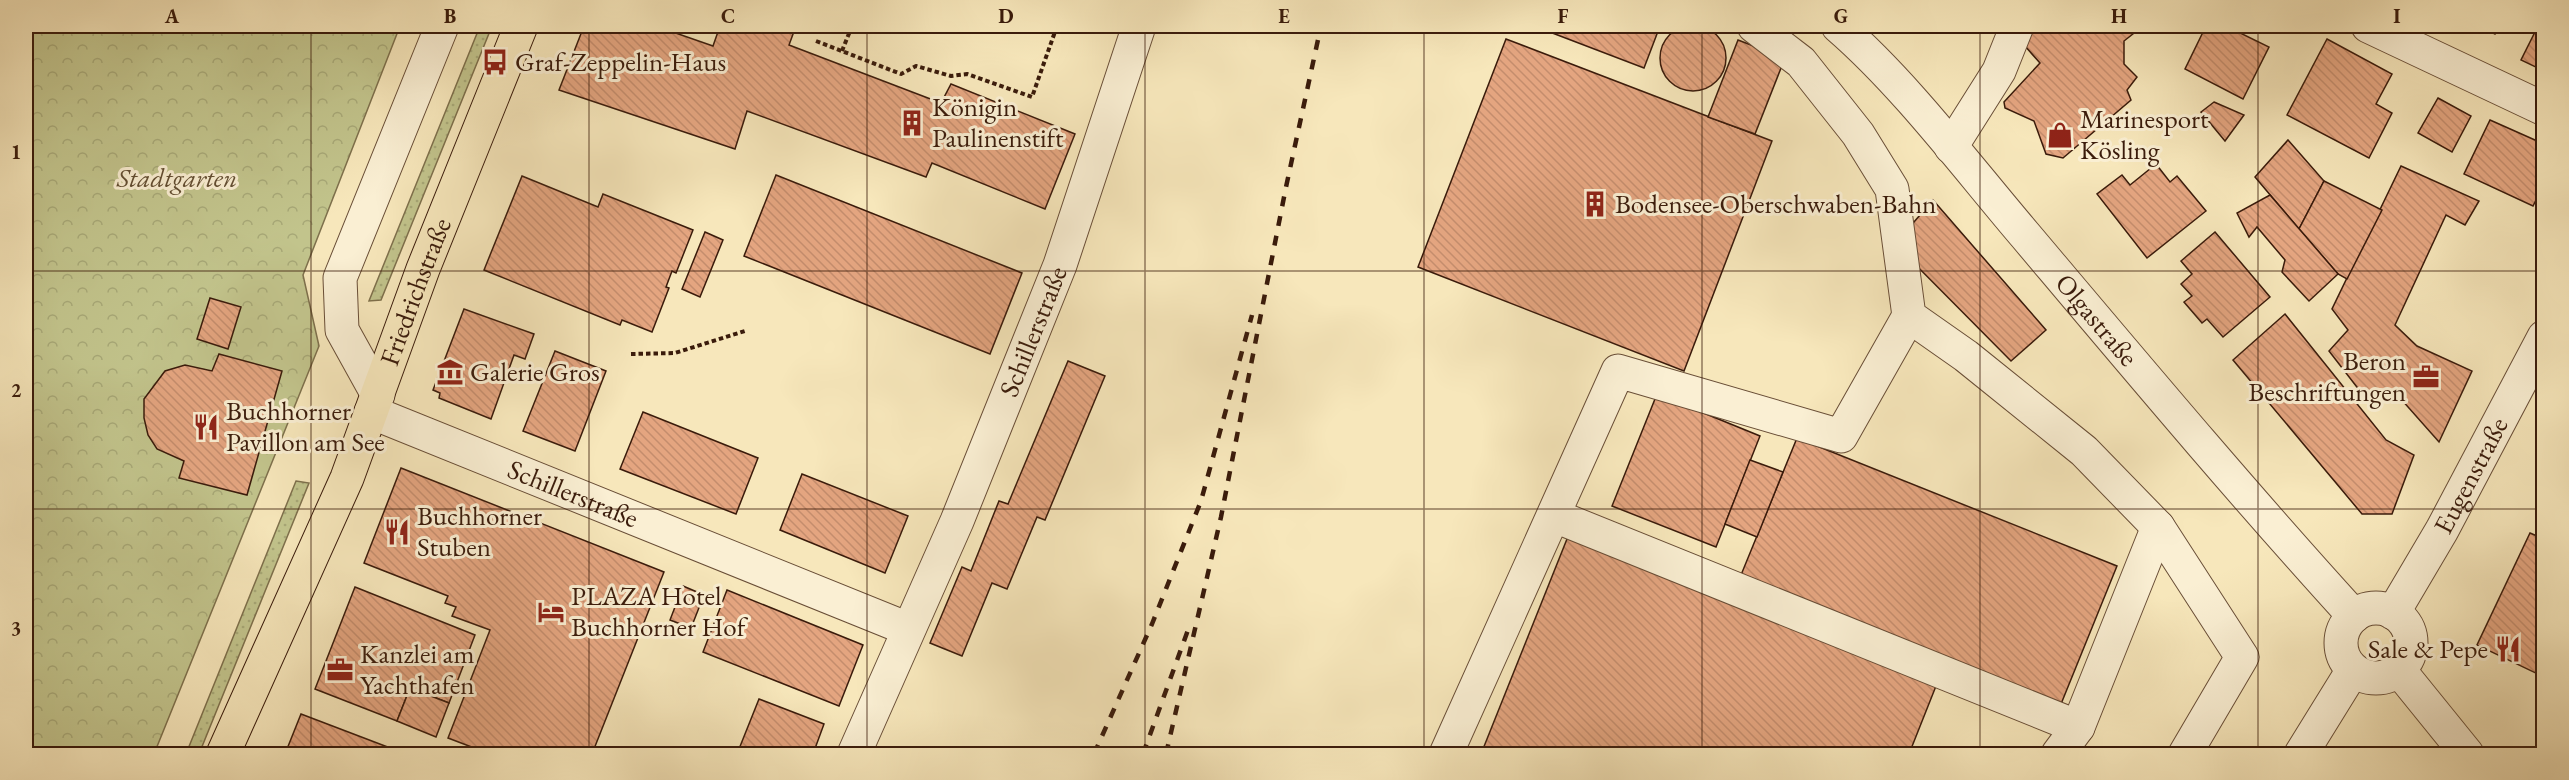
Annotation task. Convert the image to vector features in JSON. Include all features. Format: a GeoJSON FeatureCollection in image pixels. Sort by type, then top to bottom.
{"type":"FeatureCollection","features":[{"type":"Feature","properties":{"kind":"main road","name":"Friedrichstraße"},"geometry":{"type":"LineString","coordinates":[[223,754],[347,478],[423,269],[521,26]]}},
{"type":"Feature","properties":{"kind":"street"},"geometry":{"type":"LineString","coordinates":[[374,403],[342,330],[340,278],[442,26]]}},
{"type":"Feature","properties":{"kind":"street","name":"Schillerstraße"},"geometry":{"type":"LineString","coordinates":[[854,754],[957,521],[1059,265],[1139,26]]}},
{"type":"Feature","properties":{"kind":"street"},"geometry":{"type":"LineString","coordinates":[[1446,754],[1555,516],[1618,371],[1841,436],[1909,316],[1892,189],[1858,134],[1801,62],[1754,26]]}},
{"type":"Feature","properties":{"kind":"street","name":"Olgastraße"},"geometry":{"type":"LineString","coordinates":[[1838,26],[1862,46],[1951,147],[2149,382],[2354,616]]}},
{"type":"Feature","properties":{"kind":"street"},"geometry":{"type":"LineString","coordinates":[[1951,147],[1999,71],[2017,26]]}},
{"type":"Feature","properties":{"kind":"street"},"geometry":{"type":"LineString","coordinates":[[2368,26],[2544,109]]}},
{"type":"Feature","properties":{"kind":"street"},"geometry":{"type":"LineString","coordinates":[[1909,316],[1966,356],[2084,451],[2157,527],[2242,657],[2185,754]]}},
{"type":"Feature","properties":{"kind":"street","name":"Eugenstraße"},"geometry":{"type":"LineString","coordinates":[[2393,612],[2442,530],[2544,337]]}},
{"type":"Feature","properties":{"kind":"street","name":"Schillerstraße"},"geometry":{"type":"LineString","coordinates":[[374,403],[908,629]]}},
{"type":"Feature","properties":{"kind":"street"},"geometry":{"type":"LineString","coordinates":[[1555,516],[2078,727]]}},
{"type":"Feature","properties":{"kind":"street"},"geometry":{"type":"LineString","coordinates":[[2058,754],[2078,727],[2157,527]]}},
{"type":"Feature","properties":{"kind":"street"},"geometry":{"type":"LineString","coordinates":[[2373,608],[2393,612],[2402,619],[2411,640],[2410,652],[2399,670],[2390,676],[2371,678],[2353,670],[2345,660],[2341,649],[2346,625],[2354,616],[2373,608]]}},
{"type":"Feature","properties":{"kind":"street"},"geometry":{"type":"LineString","coordinates":[[2301,754],[2353,670]]}},
{"type":"Feature","properties":{"kind":"street"},"geometry":{"type":"LineString","coordinates":[[2399,670],[2467,754]]}},
{"type":"Feature","properties":{"kind":"path"},"geometry":{"type":"LineString","coordinates":[[842,51],[852,26]]}},
{"type":"Feature","properties":{"kind":"path"},"geometry":{"type":"LineString","coordinates":[[816,41],[901,74],[915,66],[951,76],[967,74],[1032,97],[1057,26]]}},
{"type":"Feature","properties":{"kind":"path"},"geometry":{"type":"LineString","coordinates":[[632,354],[675,353],[745,331]]}},
{"type":"Feature","properties":{"kind":"green space","name":"Stadtgarten"},"geometry":{"type":"Polygon","coordinates":[[[26,26],[400,26],[303,275],[319,346],[154,754],[26,754],[26,26]]]}},
{"type":"Feature","properties":{"kind":"green space"},"geometry":{"type":"Polygon","coordinates":[[[480,26],[492,26],[381,300],[369,301],[480,26]]]}},
{"type":"Feature","properties":{"kind":"green space"},"geometry":{"type":"Polygon","coordinates":[[[296,481],[309,483],[199,754],[186,754],[296,481]]]}},
{"type":"Feature","properties":{"kind":"building"},"geometry":{"type":"Polygon","coordinates":[[[1693,25],[1706,28],[1716,35],[1723,45],[1726,58],[1723,71],[1716,81],[1706,88],[1693,91],[1680,88],[1670,81],[1663,71],[1660,58],[1663,45],[1670,35],[1680,28],[1693,25]]]}},
{"type":"Feature","properties":{"kind":"building","name":"Königin Paulinenstift"},"geometry":{"type":"Polygon","coordinates":[[[584,26],[664,26],[664,29],[713,46],[720,26],[796,26],[789,45],[941,103],[951,84],[1075,134],[1045,209],[932,163],[926,177],[747,111],[735,149],[559,90],[584,26]]]}},
{"type":"Feature","properties":{"kind":"building"},"geometry":{"type":"Polygon","coordinates":[[[1534,26],[1660,26],[1644,68],[1534,26]]]}},
{"type":"Feature","properties":{"kind":"building"},"geometry":{"type":"Polygon","coordinates":[[[2143,26],[2124,41],[2124,64],[2137,77],[2127,90],[2131,100],[2063,158],[2046,154],[2034,121],[2005,108],[2004,102],[2040,63],[2024,45],[2034,28],[2143,26]]]}},
{"type":"Feature","properties":{"kind":"building"},"geometry":{"type":"Polygon","coordinates":[[[2206,26],[2226,26],[2269,47],[2243,99],[2185,69],[2206,26]]]}},
{"type":"Feature","properties":{"kind":"building"},"geometry":{"type":"Polygon","coordinates":[[[2478,26],[2499,26],[2495,34],[2478,26]]]}},
{"type":"Feature","properties":{"kind":"building"},"geometry":{"type":"Polygon","coordinates":[[[2538,26],[2544,26],[2544,71],[2521,60],[2538,26]]]}},
{"type":"Feature","properties":{"kind":"building","name":"Bodensee-Oberschwaben-Bahn"},"geometry":{"type":"Polygon","coordinates":[[[1506,39],[1772,141],[1684,371],[1418,267],[1506,39]]]}},
{"type":"Feature","properties":{"kind":"building"},"geometry":{"type":"Polygon","coordinates":[[[2327,39],[2392,74],[2376,104],[2392,113],[2369,158],[2287,115],[2327,39]]]}},
{"type":"Feature","properties":{"kind":"building"},"geometry":{"type":"Polygon","coordinates":[[[1738,40],[1785,58],[1755,134],[1708,117],[1738,40]]]}},
{"type":"Feature","properties":{"kind":"building"},"geometry":{"type":"Polygon","coordinates":[[[2438,98],[2471,116],[2452,152],[2418,133],[2438,98]]]}},
{"type":"Feature","properties":{"kind":"building"},"geometry":{"type":"Polygon","coordinates":[[[2214,102],[2244,115],[2225,141],[2201,112],[2214,102]]]}},
{"type":"Feature","properties":{"kind":"building"},"geometry":{"type":"Polygon","coordinates":[[[2490,120],[2544,144],[2544,184],[2533,206],[2464,174],[2490,120]]]}},
{"type":"Feature","properties":{"kind":"building"},"geometry":{"type":"Polygon","coordinates":[[[2288,140],[2324,181],[2299,229],[2255,177],[2288,140]]]}},
{"type":"Feature","properties":{"kind":"building"},"geometry":{"type":"Polygon","coordinates":[[[2156,164],[2170,182],[2177,176],[2206,211],[2147,258],[2097,194],[2122,175],[2130,185],[2156,164]]]}},
{"type":"Feature","properties":{"kind":"building"},"geometry":{"type":"Polygon","coordinates":[[[2401,166],[2479,201],[2465,225],[2446,215],[2395,325],[2417,346],[2472,371],[2439,442],[2393,390],[2370,404],[2329,351],[2348,330],[2332,309],[2401,166]]]}},
{"type":"Feature","properties":{"kind":"building"},"geometry":{"type":"Polygon","coordinates":[[[776,175],[1022,273],[990,354],[744,256],[776,175]]]}},
{"type":"Feature","properties":{"kind":"building"},"geometry":{"type":"Polygon","coordinates":[[[522,176],[598,207],[603,194],[693,230],[676,273],[672,271],[666,287],[669,288],[652,332],[622,320],[620,325],[484,270],[522,176]]]}},
{"type":"Feature","properties":{"kind":"building"},"geometry":{"type":"Polygon","coordinates":[[[2324,181],[2382,210],[2347,279],[2338,274],[2299,229],[2324,181]]]}},
{"type":"Feature","properties":{"kind":"building"},"geometry":{"type":"Polygon","coordinates":[[[2270,195],[2338,274],[2309,301],[2282,272],[2285,260],[2257,227],[2249,237],[2237,213],[2270,195]]]}},
{"type":"Feature","properties":{"kind":"building"},"geometry":{"type":"Polygon","coordinates":[[[1933,200],[2046,330],[2011,361],[1895,244],[1933,200]]]}},
{"type":"Feature","properties":{"kind":"building"},"geometry":{"type":"Polygon","coordinates":[[[705,232],[723,240],[700,297],[682,289],[705,232]]]}},
{"type":"Feature","properties":{"kind":"building"},"geometry":{"type":"Polygon","coordinates":[[[2215,232],[2270,297],[2223,337],[2207,319],[2202,323],[2184,302],[2192,296],[2181,284],[2192,274],[2181,261],[2215,232]]]}},
{"type":"Feature","properties":{"kind":"building"},"geometry":{"type":"Polygon","coordinates":[[[210,298],[241,307],[228,349],[197,339],[210,298]]]}},
{"type":"Feature","properties":{"kind":"building"},"geometry":{"type":"Polygon","coordinates":[[[464,309],[534,334],[525,359],[514,355],[491,419],[439,398],[440,393],[433,390],[464,309]]]}},
{"type":"Feature","properties":{"kind":"building"},"geometry":{"type":"Polygon","coordinates":[[[2285,314],[2386,440],[2414,455],[2392,514],[2362,514],[2233,360],[2285,314]]]}},
{"type":"Feature","properties":{"kind":"building"},"geometry":{"type":"Polygon","coordinates":[[[555,351],[606,371],[575,451],[523,431],[555,351]]]}},
{"type":"Feature","properties":{"kind":"building","name":"Buchhorner Pavillon am See"},"geometry":{"type":"Polygon","coordinates":[[[219,354],[282,371],[247,495],[179,478],[184,461],[157,449],[148,435],[144,418],[144,399],[165,371],[185,365],[212,371],[219,354]]]}},
{"type":"Feature","properties":{"kind":"building"},"geometry":{"type":"Polygon","coordinates":[[[1068,361],[1105,376],[1045,520],[1037,517],[1007,589],[992,583],[962,656],[930,643],[962,567],[971,571],[999,501],[1008,504],[1068,361]]]}},
{"type":"Feature","properties":{"kind":"building"},"geometry":{"type":"Polygon","coordinates":[[[1657,394],[1760,436],[1716,547],[1612,506],[1657,394]]]}},
{"type":"Feature","properties":{"kind":"building"},"geometry":{"type":"Polygon","coordinates":[[[643,412],[758,458],[736,514],[620,469],[643,412]]]}},
{"type":"Feature","properties":{"kind":"building"},"geometry":{"type":"Polygon","coordinates":[[[1797,438],[2117,566],[2061,704],[1741,575],[1797,438]]]}},
{"type":"Feature","properties":{"kind":"building"},"geometry":{"type":"Polygon","coordinates":[[[1750,460],[1783,472],[1757,537],[1725,524],[1750,460]]]}},
{"type":"Feature","properties":{"kind":"building","name":"PLAZA Hotel Buchhorner Hof"},"geometry":{"type":"Polygon","coordinates":[[[401,468],[664,572],[592,754],[490,754],[448,738],[490,630],[452,616],[456,607],[445,603],[448,596],[364,563],[401,468]]]}},
{"type":"Feature","properties":{"kind":"building"},"geometry":{"type":"Polygon","coordinates":[[[802,474],[908,516],[885,573],[780,530],[802,474]]]}},
{"type":"Feature","properties":{"kind":"building"},"geometry":{"type":"Polygon","coordinates":[[[2530,533],[2544,539],[2542,676],[2477,645],[2530,533]]]}},
{"type":"Feature","properties":{"kind":"building"},"geometry":{"type":"Polygon","coordinates":[[[1569,534],[1938,681],[1909,754],[1481,754],[1569,534]]]}},
{"type":"Feature","properties":{"kind":"building"},"geometry":{"type":"Polygon","coordinates":[[[683,586],[704,595],[691,628],[670,620],[683,586]]]}},
{"type":"Feature","properties":{"kind":"building"},"geometry":{"type":"Polygon","coordinates":[[[355,587],[475,635],[449,703],[410,688],[397,721],[315,689],[355,587]]]}},
{"type":"Feature","properties":{"kind":"building"},"geometry":{"type":"Polygon","coordinates":[[[727,590],[863,645],[839,706],[703,652],[727,590]]]}},
{"type":"Feature","properties":{"kind":"building"},"geometry":{"type":"Polygon","coordinates":[[[410,688],[449,703],[436,737],[397,721],[410,688]]]}},
{"type":"Feature","properties":{"kind":"building"},"geometry":{"type":"Polygon","coordinates":[[[759,699],[824,724],[813,754],[737,754],[759,699]]]}},
{"type":"Feature","properties":{"kind":"building"},"geometry":{"type":"Polygon","coordinates":[[[301,714],[406,754],[285,754],[301,714]]]}},
{"type":"Feature","properties":{"kind":"railway"},"geometry":{"type":"LineString","coordinates":[[1166,754],[1221,517],[1286,187],[1321,26]]}},
{"type":"Feature","properties":{"kind":"railway"},"geometry":{"type":"LineString","coordinates":[[1094,754],[1152,624],[1201,501],[1252,315]]}},
{"type":"Feature","properties":{"kind":"railway"},"geometry":{"type":"LineString","coordinates":[[1143,754],[1188,630]]}},
{"type":"Feature","properties":{"kind":"place","name":"Graf-Zeppelin-Haus"},"geometry":{"type":"Point","coordinates":[495,62]}},
{"type":"Feature","properties":{"kind":"place","name":"Königin Paulinenstift"},"geometry":{"type":"Point","coordinates":[912,123]}},
{"type":"Feature","properties":{"kind":"place","name":"Marinesport Kösling"},"geometry":{"type":"Point","coordinates":[2060,135]}},
{"type":"Feature","properties":{"kind":"place","name":"Bodensee-Oberschwaben-Bahn"},"geometry":{"type":"Point","coordinates":[1595,204]}},
{"type":"Feature","properties":{"kind":"place","name":"Galerie Gros"},"geometry":{"type":"Point","coordinates":[450,372]}},
{"type":"Feature","properties":{"kind":"place","name":"Beron Beschriftungen"},"geometry":{"type":"Point","coordinates":[2426,377]}},
{"type":"Feature","properties":{"kind":"place","name":"Buchhorner Pavillon am See"},"geometry":{"type":"Point","coordinates":[206,427]}},
{"type":"Feature","properties":{"kind":"place","name":"Buchhorner Stuben"},"geometry":{"type":"Point","coordinates":[397,532]}},
{"type":"Feature","properties":{"kind":"place","name":"PLAZA Hotel Buchhorner Hof"},"geometry":{"type":"Point","coordinates":[551,612]}},
{"type":"Feature","properties":{"kind":"place","name":"Sale & Pepe"},"geometry":{"type":"Point","coordinates":[2508,649]}},
{"type":"Feature","properties":{"kind":"place","name":"Kanzlei am Yachthafen"},"geometry":{"type":"Point","coordinates":[340,670]}}]}
